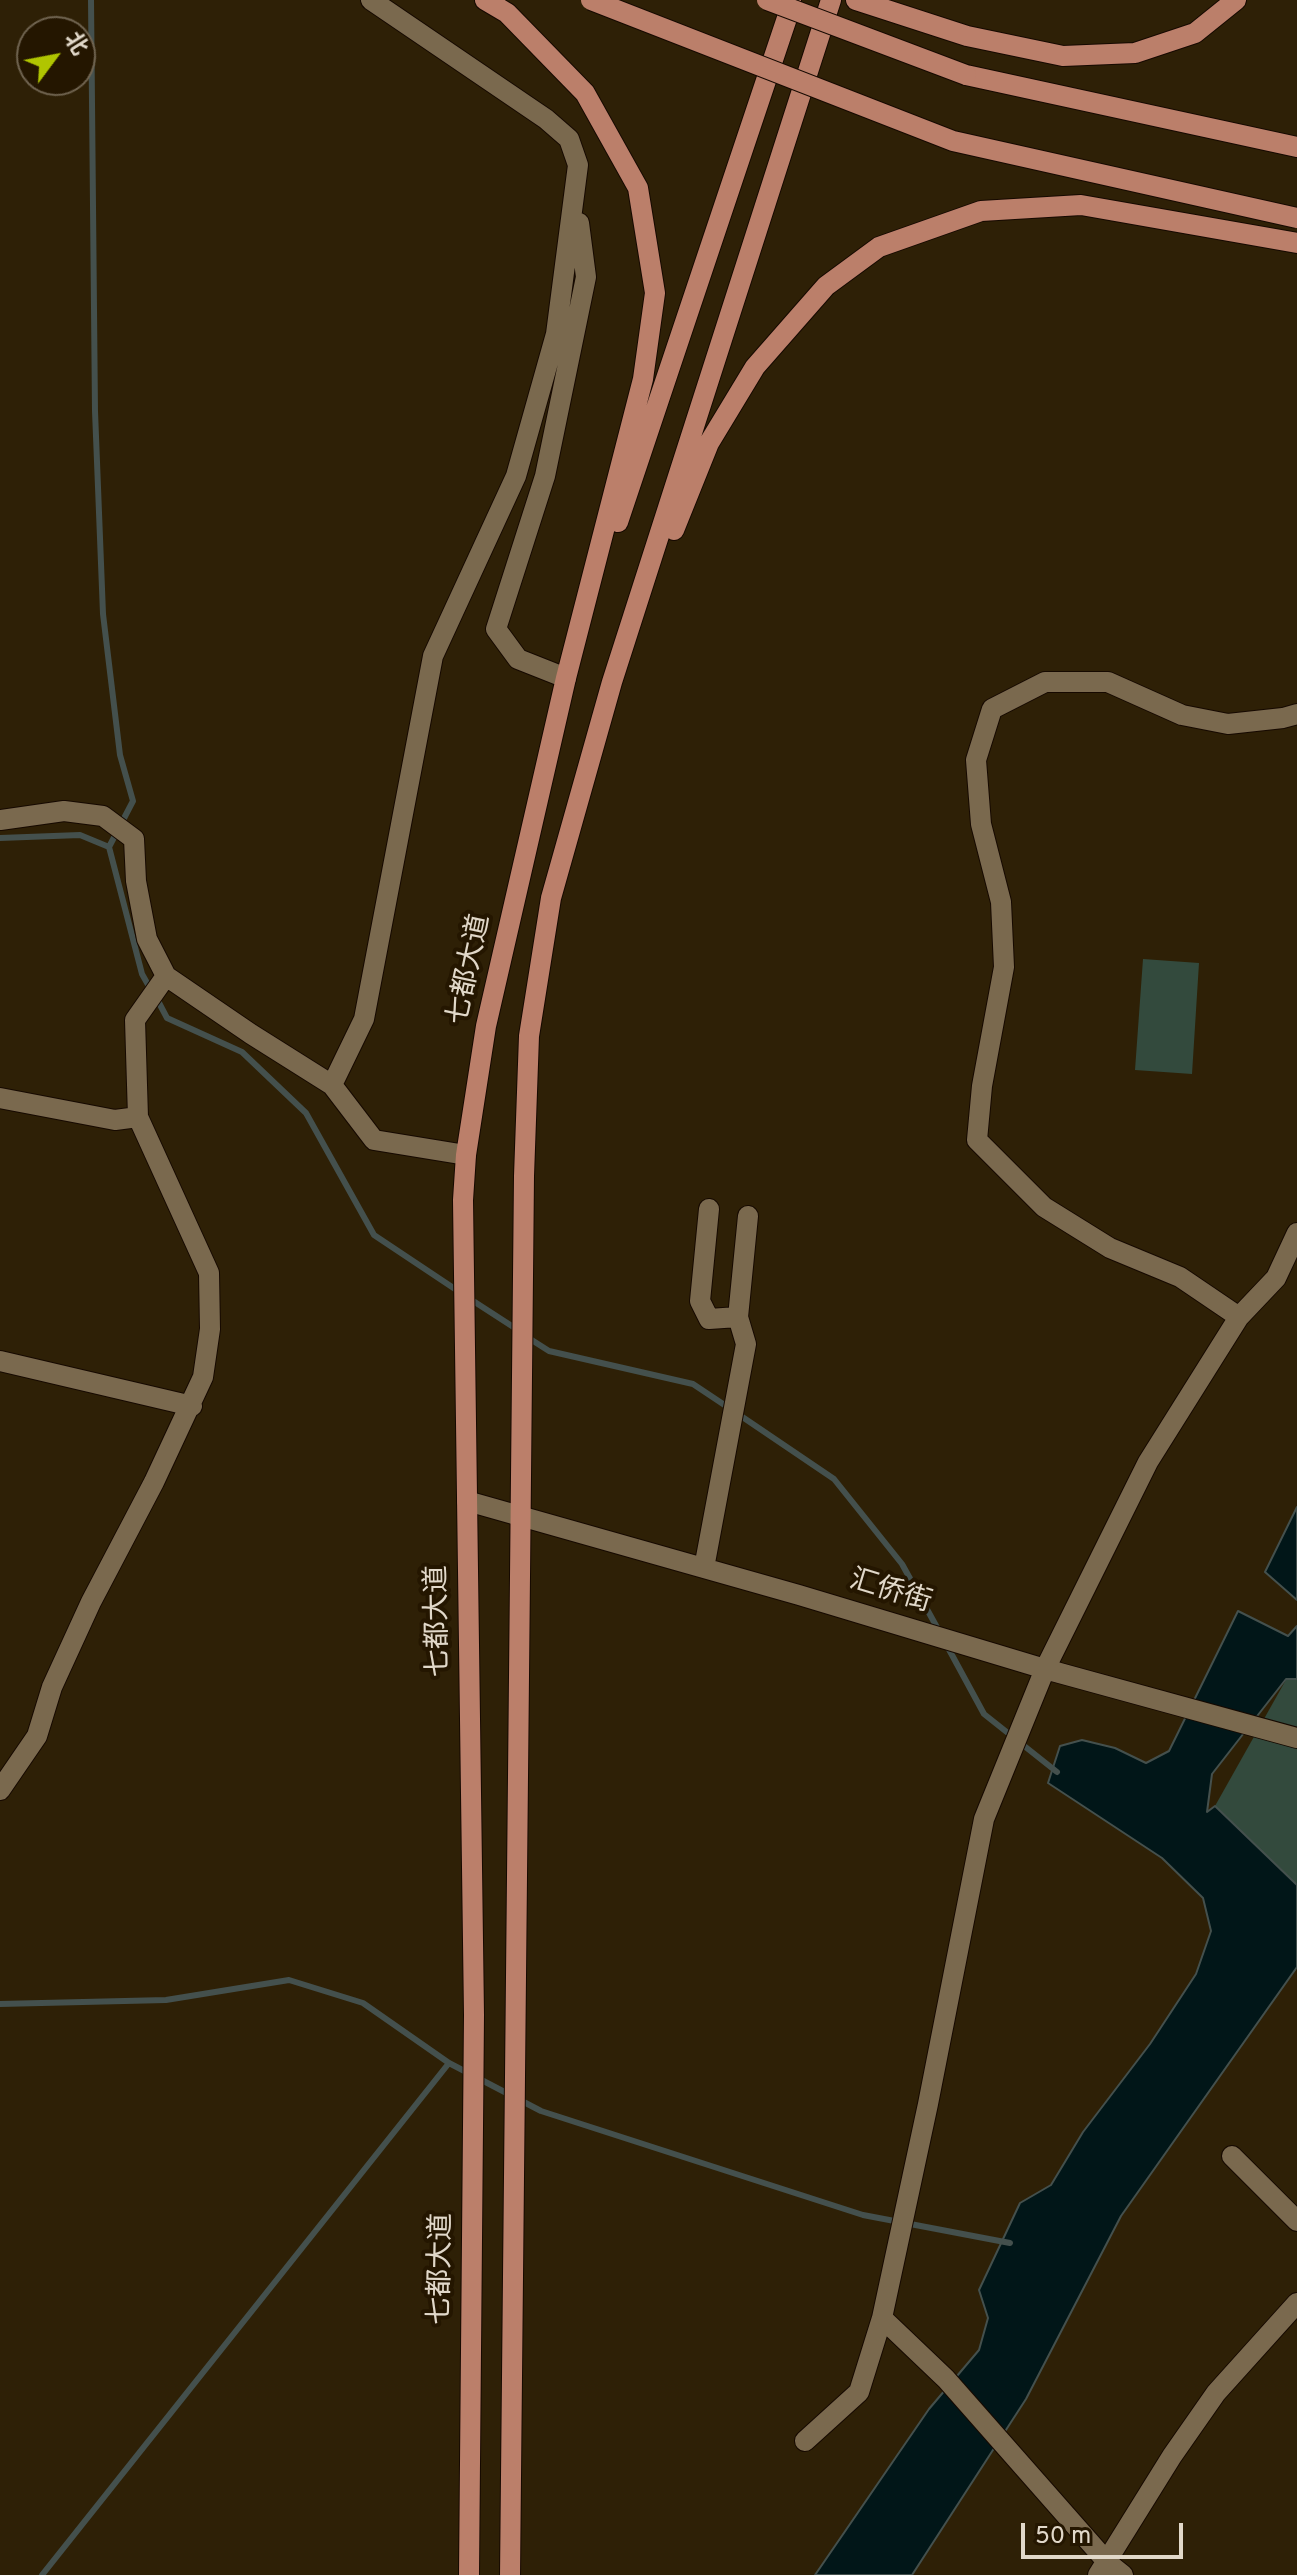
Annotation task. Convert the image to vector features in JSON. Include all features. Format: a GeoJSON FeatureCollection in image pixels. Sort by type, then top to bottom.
{"type":"FeatureCollection","features":[{"type":"Feature","properties":{"kind":"main road"},"geometry":{"type":"LineString","coordinates":[[485,0],[507,13],[585,93],[638,188],[655,293],[643,379],[566,678]]}},
{"type":"Feature","properties":{"kind":"main road"},"geometry":{"type":"LineString","coordinates":[[591,0],[953,141],[1297,218]]}},
{"type":"Feature","properties":{"kind":"main road"},"geometry":{"type":"LineString","coordinates":[[767,0],[966,75],[1297,147]]}},
{"type":"Feature","properties":{"kind":"main road"},"geometry":{"type":"LineString","coordinates":[[566,678],[791,0]]}},
{"type":"Feature","properties":{"kind":"main road"},"geometry":{"type":"LineString","coordinates":[[510,2575],[523,1255],[529,1036],[551,898],[612,682],[831,0]]}},
{"type":"Feature","properties":{"kind":"main road"},"geometry":{"type":"LineString","coordinates":[[856,0],[967,36],[1063,56],[1135,53],[1195,33],[1236,0]]}},
{"type":"Feature","properties":{"kind":"main road"},"geometry":{"type":"LineString","coordinates":[[612,682],[709,443],[755,367],[826,286],[879,247],[981,211],[1081,205],[1297,243]]}},
{"type":"Feature","properties":{"kind":"main road","name":"七都大道"},"geometry":{"type":"LineString","coordinates":[[469,2575],[474,2015],[463,1200],[466,1155],[486,1026],[566,678]]}},
{"type":"Feature","properties":{"kind":"street"},"geometry":{"type":"LineString","coordinates":[[332,1085],[364,1019],[433,656],[516,476],[556,334],[578,165],[569,139],[546,119],[371,0]]}},
{"type":"Feature","properties":{"kind":"street"},"geometry":{"type":"LineString","coordinates":[[566,678],[518,659],[496,629],[545,476],[586,277],[576,196]]}},
{"type":"Feature","properties":{"kind":"street"},"geometry":{"type":"LineString","coordinates":[[1239,1317],[1180,1277],[1110,1248],[1044,1207],[977,1140],[982,1086],[1004,967],[1001,902],[981,824],[976,760],[992,709],[1045,682],[1108,682],[1182,715],[1228,724],[1297,714]]}},
{"type":"Feature","properties":{"kind":"street"},"geometry":{"type":"LineString","coordinates":[[0,820],[64,811],[103,816],[134,839],[136,881],[147,939],[163,981],[332,1085],[374,1140],[466,1155]]}},
{"type":"Feature","properties":{"kind":"street"},"geometry":{"type":"LineString","coordinates":[[0,1790],[37,1736],[52,1687],[91,1602],[192,1406],[203,1377],[210,1329],[209,1273],[138,1117],[135,1020],[163,981]]}},
{"type":"Feature","properties":{"kind":"street"},"geometry":{"type":"LineString","coordinates":[[0,1098],[115,1120],[138,1117]]}},
{"type":"Feature","properties":{"kind":"street"},"geometry":{"type":"LineString","coordinates":[[709,1209],[700,1301],[709,1319],[738,1317]]}},
{"type":"Feature","properties":{"kind":"street"},"geometry":{"type":"LineString","coordinates":[[704,1568],[746,1344],[738,1317],[748,1216]]}},
{"type":"Feature","properties":{"kind":"street"},"geometry":{"type":"LineString","coordinates":[[805,2441],[859,2392],[882,2318],[984,1819],[1045,1669],[1148,1462],[1239,1317],[1276,1278],[1297,1233]]}},
{"type":"Feature","properties":{"kind":"street"},"geometry":{"type":"LineString","coordinates":[[0,1361],[192,1406]]}},
{"type":"Feature","properties":{"kind":"street","name":"汇侨街"},"geometry":{"type":"LineString","coordinates":[[467,1501],[1045,1669],[1297,1738]]}},
{"type":"Feature","properties":{"kind":"street"},"geometry":{"type":"LineString","coordinates":[[1232,2156],[1297,2221]]}},
{"type":"Feature","properties":{"kind":"street"},"geometry":{"type":"LineString","coordinates":[[882,2318],[946,2379],[1110,2571],[1172,2456],[1216,2393],[1297,2303]]}},
{"type":"Feature","properties":{"kind":"green space"},"geometry":{"type":"Polygon","coordinates":[[[1143,959],[1199,963],[1192,1074],[1135,1070],[1143,959]]]}},
{"type":"Feature","properties":{"kind":"green space"},"geometry":{"type":"Polygon","coordinates":[[[1287,1678],[1297,1679],[1297,1885],[1215,1806],[1287,1678]]]}},
{"type":"Feature","properties":{"kind":"shaded area"},"geometry":{"type":"Polygon","coordinates":[[[1297,1507],[1297,1600],[1265,1572],[1297,1507]]]}},
{"type":"Feature","properties":{"kind":"shaded area"},"geometry":{"type":"Polygon","coordinates":[[[1238,1611],[1288,1636],[1297,1626],[1297,1679],[1286,1679],[1212,1774],[1207,1812],[1215,1806],[1297,1885],[1297,1967],[1121,2216],[1026,2399],[912,2575],[815,2575],[929,2409],[979,2350],[988,2318],[979,2290],[1020,2203],[1051,2185],[1083,2132],[1150,2044],[1196,1974],[1211,1931],[1203,1898],[1162,1858],[1048,1783],[1060,1746],[1082,1740],[1115,1748],[1146,1763],[1169,1751],[1238,1611]]]}},
{"type":"Feature","properties":{"kind":"waterway"},"geometry":{"type":"LineString","coordinates":[[91,0],[95,411],[103,614],[120,755],[133,801],[109,847]]}},
{"type":"Feature","properties":{"kind":"waterway"},"geometry":{"type":"LineString","coordinates":[[0,838],[80,835],[109,847],[142,974],[151,990]]}},
{"type":"Feature","properties":{"kind":"waterway"},"geometry":{"type":"LineString","coordinates":[[157,999],[167,1018],[242,1052],[306,1113],[374,1235],[458,1291]]}},
{"type":"Feature","properties":{"kind":"waterway"},"geometry":{"type":"LineString","coordinates":[[467,1297],[518,1330]]}},
{"type":"Feature","properties":{"kind":"waterway"},"geometry":{"type":"LineString","coordinates":[[527,1337],[549,1351],[693,1384],[729,1408]]}},
{"type":"Feature","properties":{"kind":"waterway"},"geometry":{"type":"LineString","coordinates":[[738,1414],[834,1479],[902,1564],[939,1631]]}},
{"type":"Feature","properties":{"kind":"waterway"},"geometry":{"type":"LineString","coordinates":[[946,1644],[984,1714],[1057,1772]]}},
{"type":"Feature","properties":{"kind":"waterway"},"geometry":{"type":"LineString","coordinates":[[0,2004],[166,2000],[289,1980],[363,2003],[449,2063],[541,2111],[863,2215],[1010,2243]]}},
{"type":"Feature","properties":{"kind":"waterway"},"geometry":{"type":"LineString","coordinates":[[42,2575],[449,2063]]}}]}
